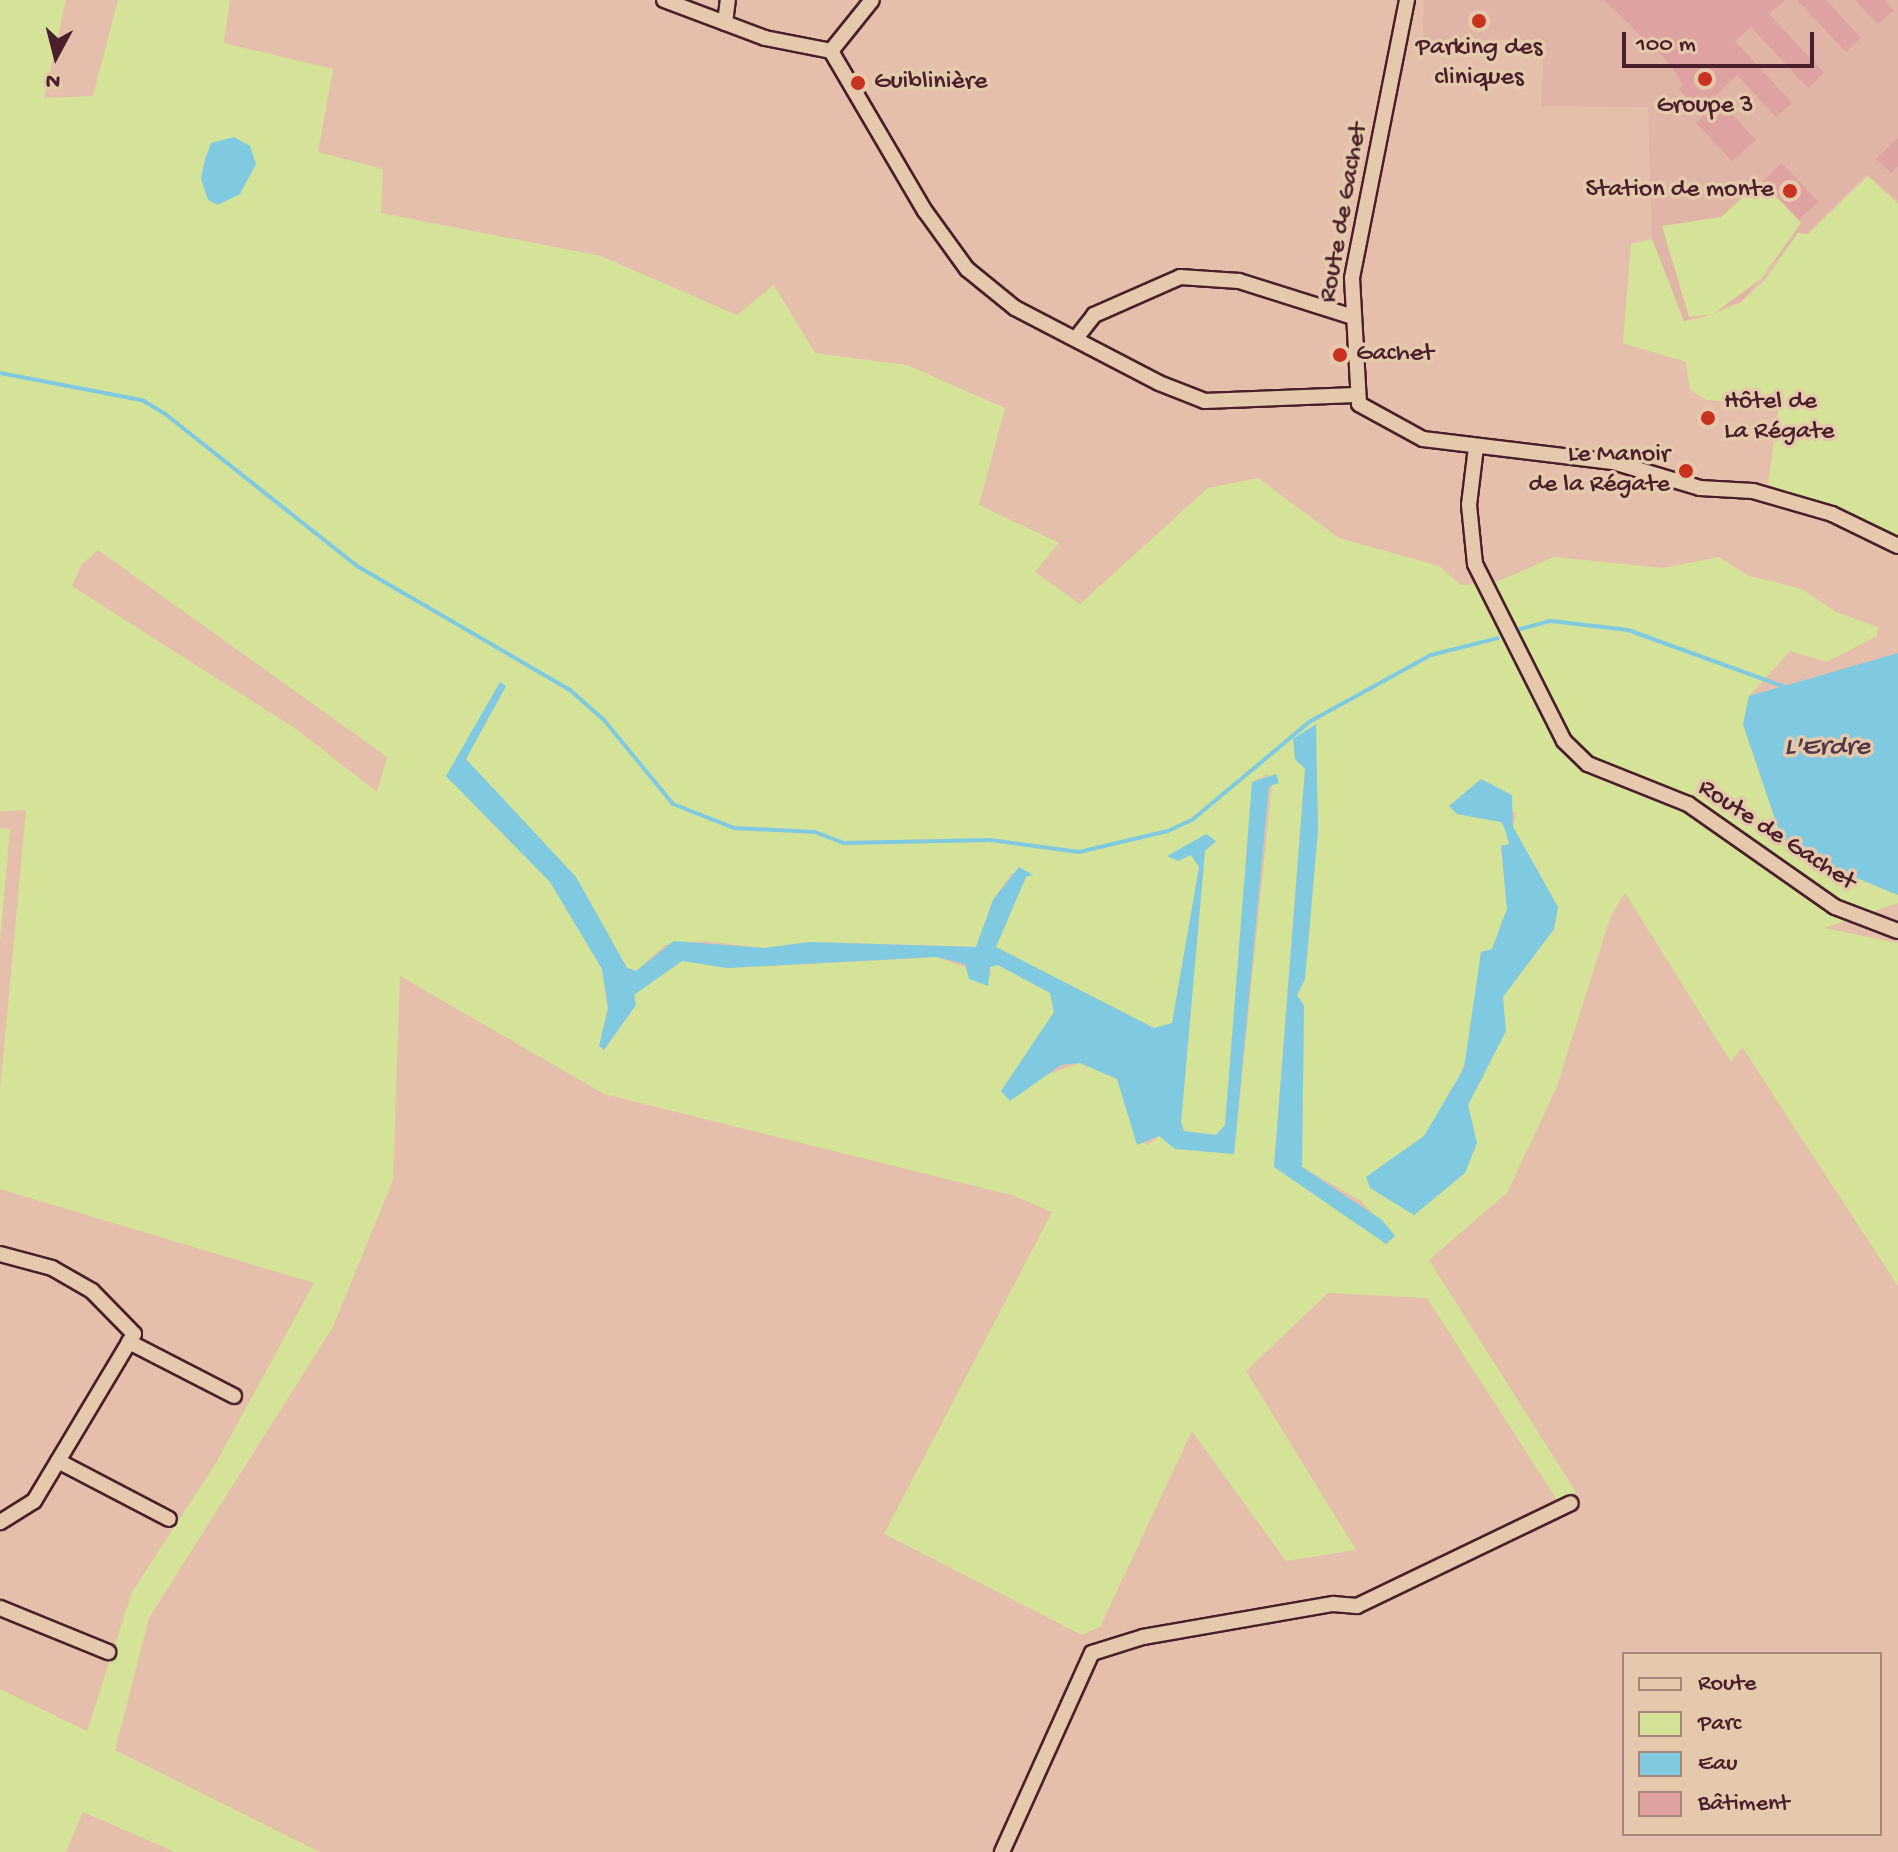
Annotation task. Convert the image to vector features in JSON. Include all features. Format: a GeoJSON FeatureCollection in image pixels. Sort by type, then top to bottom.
{"type":"FeatureCollection","features":[{"type":"Feature","properties":{"kind":"street"},"geometry":{"type":"LineString","coordinates":[[664,0],[725,23],[831,51],[925,211],[967,269],[1001,300],[1077,337],[1132,370],[1205,401],[1355,395],[1364,410],[1408,435],[1476,447],[1613,462],[1700,488],[1753,491],[1832,514],[1898,546]]}},
{"type":"Feature","properties":{"kind":"street"},"geometry":{"type":"LineString","coordinates":[[725,23],[728,0]]}},
{"type":"Feature","properties":{"kind":"street"},"geometry":{"type":"LineString","coordinates":[[831,51],[872,0]]}},
{"type":"Feature","properties":{"kind":"street","name":"Route de Gachet"},"geometry":{"type":"LineString","coordinates":[[1355,395],[1350,316],[1407,0]]}},
{"type":"Feature","properties":{"kind":"street"},"geometry":{"type":"LineString","coordinates":[[1077,337],[1094,315],[1180,277],[1239,281],[1350,316]]}},
{"type":"Feature","properties":{"kind":"street","name":"Route de Gachet"},"geometry":{"type":"LineString","coordinates":[[1476,447],[1470,545],[1507,634],[1564,741],[1588,764],[1688,804],[1835,907],[1898,931]]}},
{"type":"Feature","properties":{"kind":"street"},"geometry":{"type":"LineString","coordinates":[[0,1254],[52,1268],[92,1291],[134,1334],[34,1501],[0,1522]]}},
{"type":"Feature","properties":{"kind":"street"},"geometry":{"type":"LineString","coordinates":[[129,1342],[234,1396]]}},
{"type":"Feature","properties":{"kind":"street"},"geometry":{"type":"LineString","coordinates":[[58,1461],[169,1519]]}},
{"type":"Feature","properties":{"kind":"street"},"geometry":{"type":"LineString","coordinates":[[1002,1852],[1092,1653],[1158,1634],[1333,1604],[1357,1606],[1571,1503]]}},
{"type":"Feature","properties":{"kind":"street"},"geometry":{"type":"LineString","coordinates":[[0,1608],[108,1652]]}},
{"type":"Feature","properties":{"kind":"shaded area"},"geometry":{"type":"Polygon","coordinates":[[[1424,0],[1898,0],[1898,200],[1866,174],[1807,234],[1798,234],[1741,302],[1684,321],[1652,239],[1648,107],[1541,106],[1544,40],[1423,40],[1424,0]]]}},
{"type":"Feature","properties":{"kind":"green space"},"geometry":{"type":"Polygon","coordinates":[[[0,0],[66,0],[44,98],[93,96],[118,0],[230,0],[224,43],[333,69],[318,152],[383,169],[381,213],[601,256],[737,315],[774,285],[815,353],[907,365],[1005,408],[979,505],[1059,543],[1035,572],[1080,604],[1208,488],[1258,478],[1339,538],[1439,566],[1461,585],[1494,583],[1554,557],[1663,568],[1719,557],[1749,576],[1802,589],[1836,612],[1878,627],[1877,636],[1827,662],[1790,651],[1749,696],[1743,724],[1781,837],[1813,860],[1898,895],[1898,903],[1824,928],[1898,943],[1898,1286],[1742,1047],[1731,1062],[1625,893],[1611,915],[1556,1089],[1507,1193],[1429,1260],[1576,1492],[1557,1500],[1427,1298],[1328,1293],[1246,1371],[1356,1550],[1286,1561],[1192,1431],[1100,1627],[1082,1635],[884,1534],[1052,1212],[1015,1196],[604,1094],[400,976],[393,1180],[333,1327],[149,1618],[115,1750],[320,1852],[175,1852],[83,1812],[66,1852],[0,1852],[0,1689],[87,1731],[132,1592],[216,1463],[314,1283],[0,1189],[0,1091],[26,810],[0,811],[0,0]],[[98,550],[81,565],[72,586],[296,729],[377,792],[387,757],[98,550]],[[506,687],[446,776],[550,882],[602,969],[608,1008],[604,1050],[633,995],[682,961],[727,968],[936,957],[991,976],[990,966],[998,965],[1051,993],[1054,1012],[1001,1091],[1080,1063],[1117,1079],[1136,1139],[1148,1145],[1159,1136],[1234,1154],[1272,784],[1267,774],[1253,782],[1225,1125],[1216,1135],[1184,1131],[1181,1122],[1205,851],[1216,841],[1168,856],[1177,861],[1192,855],[1199,867],[1172,1024],[1154,1028],[995,947],[1026,877],[1012,873],[993,900],[976,947],[811,942],[764,948],[702,941],[665,945],[636,971],[627,968],[576,877],[465,759],[506,687]],[[1315,724],[1305,769],[1274,1167],[1384,1226],[1361,1201],[1302,1167],[1304,1006],[1297,995],[1305,979],[1318,830],[1315,724]],[[1516,812],[1457,814],[1501,822],[1505,829],[1509,845],[1501,846],[1507,909],[1492,949],[1481,953],[1470,1049],[1449,1102],[1424,1136],[1366,1177],[1477,1143],[1468,1105],[1506,1031],[1502,997],[1554,929],[1558,907],[1513,827],[1516,812]]]}},
{"type":"Feature","properties":{"kind":"green space"},"geometry":{"type":"Polygon","coordinates":[[[1868,176],[1898,204],[1898,537],[1768,484],[1779,404],[1707,400],[1690,390],[1686,362],[1623,343],[1631,244],[1652,239],[1684,321],[1704,317],[1710,314],[1689,317],[1662,226],[1721,217],[1761,181],[1801,223],[1761,279],[1713,314],[1741,302],[1764,281],[1798,233],[1808,234],[1868,176]]]}},
{"type":"Feature","properties":{"kind":"green space"},"geometry":{"type":"Polygon","coordinates":[[[0,828],[10,829],[0,943],[0,828]]]}},
{"type":"Feature","properties":{"kind":"water"},"geometry":{"type":"Polygon","coordinates":[[[234,137],[250,146],[256,164],[240,194],[218,205],[208,200],[201,179],[205,159],[211,143],[234,137]]]}},
{"type":"Feature","properties":{"kind":"water","name":"L'Erdre"},"geometry":{"type":"Polygon","coordinates":[[[1898,653],[1898,895],[1813,860],[1781,837],[1743,724],[1749,696],[1898,653]]]}},
{"type":"Feature","properties":{"kind":"water"},"geometry":{"type":"Polygon","coordinates":[[[500,682],[506,686],[466,759],[576,877],[627,968],[636,971],[674,941],[764,948],[810,942],[976,947],[993,900],[1019,867],[1033,875],[1026,877],[996,947],[1154,1028],[1172,1023],[1199,867],[1191,855],[1178,861],[1167,856],[1206,834],[1216,841],[1205,851],[1181,1122],[1184,1131],[1216,1135],[1225,1125],[1252,782],[1276,774],[1279,783],[1269,786],[1234,1154],[1175,1149],[1159,1136],[1137,1145],[1117,1079],[1080,1063],[1061,1065],[1010,1101],[1001,1091],[1054,1012],[1050,993],[998,965],[990,967],[988,986],[969,979],[965,964],[936,957],[727,968],[682,961],[634,995],[636,1005],[604,1050],[599,1046],[608,1008],[602,969],[550,882],[446,776],[500,682]]]}},
{"type":"Feature","properties":{"kind":"water"},"geometry":{"type":"Polygon","coordinates":[[[1316,724],[1318,830],[1305,979],[1297,995],[1304,1006],[1302,1167],[1382,1220],[1395,1236],[1386,1244],[1274,1167],[1305,769],[1295,759],[1293,739],[1316,724]]]}},
{"type":"Feature","properties":{"kind":"water"},"geometry":{"type":"Polygon","coordinates":[[[1481,779],[1512,795],[1513,827],[1558,907],[1554,929],[1503,997],[1506,1031],[1468,1105],[1477,1143],[1465,1173],[1414,1215],[1370,1188],[1366,1177],[1424,1136],[1464,1068],[1481,952],[1492,949],[1507,909],[1501,846],[1509,844],[1505,829],[1501,822],[1457,814],[1449,806],[1481,779]]]}},
{"type":"Feature","properties":{"kind":"building","name":"Groupe 3"},"geometry":{"type":"Polygon","coordinates":[[[1604,0],[1785,0],[1769,14],[1824,73],[1808,88],[1751,27],[1735,41],[1792,103],[1776,117],[1737,75],[1715,96],[1756,140],[1732,161],[1696,123],[1703,116],[1679,89],[1683,85],[1671,65],[1604,0]]]}},
{"type":"Feature","properties":{"kind":"building"},"geometry":{"type":"Polygon","coordinates":[[[1797,0],[1826,0],[1861,38],[1846,52],[1797,0]]]}},
{"type":"Feature","properties":{"kind":"building"},"geometry":{"type":"Polygon","coordinates":[[[1855,0],[1884,0],[1893,10],[1878,24],[1855,0]]]}},
{"type":"Feature","properties":{"kind":"building"},"geometry":{"type":"Polygon","coordinates":[[[1898,138],[1898,166],[1891,173],[1876,159],[1898,138]]]}},
{"type":"Feature","properties":{"kind":"building","name":"Station de monte"},"geometry":{"type":"Polygon","coordinates":[[[1782,163],[1818,202],[1799,219],[1763,181],[1782,163]]]}},
{"type":"Feature","properties":{"kind":"waterway"},"geometry":{"type":"LineString","coordinates":[[0,373],[142,400],[164,413],[357,566],[570,690],[604,720],[673,804],[734,828],[815,832],[844,843],[990,840],[1079,852],[1168,831],[1192,820],[1309,722],[1431,655],[1498,638]]}},
{"type":"Feature","properties":{"kind":"waterway"},"geometry":{"type":"LineString","coordinates":[[1513,631],[1551,621],[1628,630],[1788,688]]}},
{"type":"Feature","properties":{"kind":"place","name":"Parking des cliniques"},"geometry":{"type":"Point","coordinates":[1479,21]}},
{"type":"Feature","properties":{"kind":"place","name":"Groupe 3"},"geometry":{"type":"Point","coordinates":[1705,79]}},
{"type":"Feature","properties":{"kind":"place","name":"Guiblinière"},"geometry":{"type":"Point","coordinates":[858,83]}},
{"type":"Feature","properties":{"kind":"place","name":"Station de monte"},"geometry":{"type":"Point","coordinates":[1790,191]}},
{"type":"Feature","properties":{"kind":"place","name":"Gachet"},"geometry":{"type":"Point","coordinates":[1340,355]}},
{"type":"Feature","properties":{"kind":"place","name":"Hôtel de La Régate"},"geometry":{"type":"Point","coordinates":[1708,418]}},
{"type":"Feature","properties":{"kind":"place","name":"Le Manoir de la Régate"},"geometry":{"type":"Point","coordinates":[1686,471]}}]}
